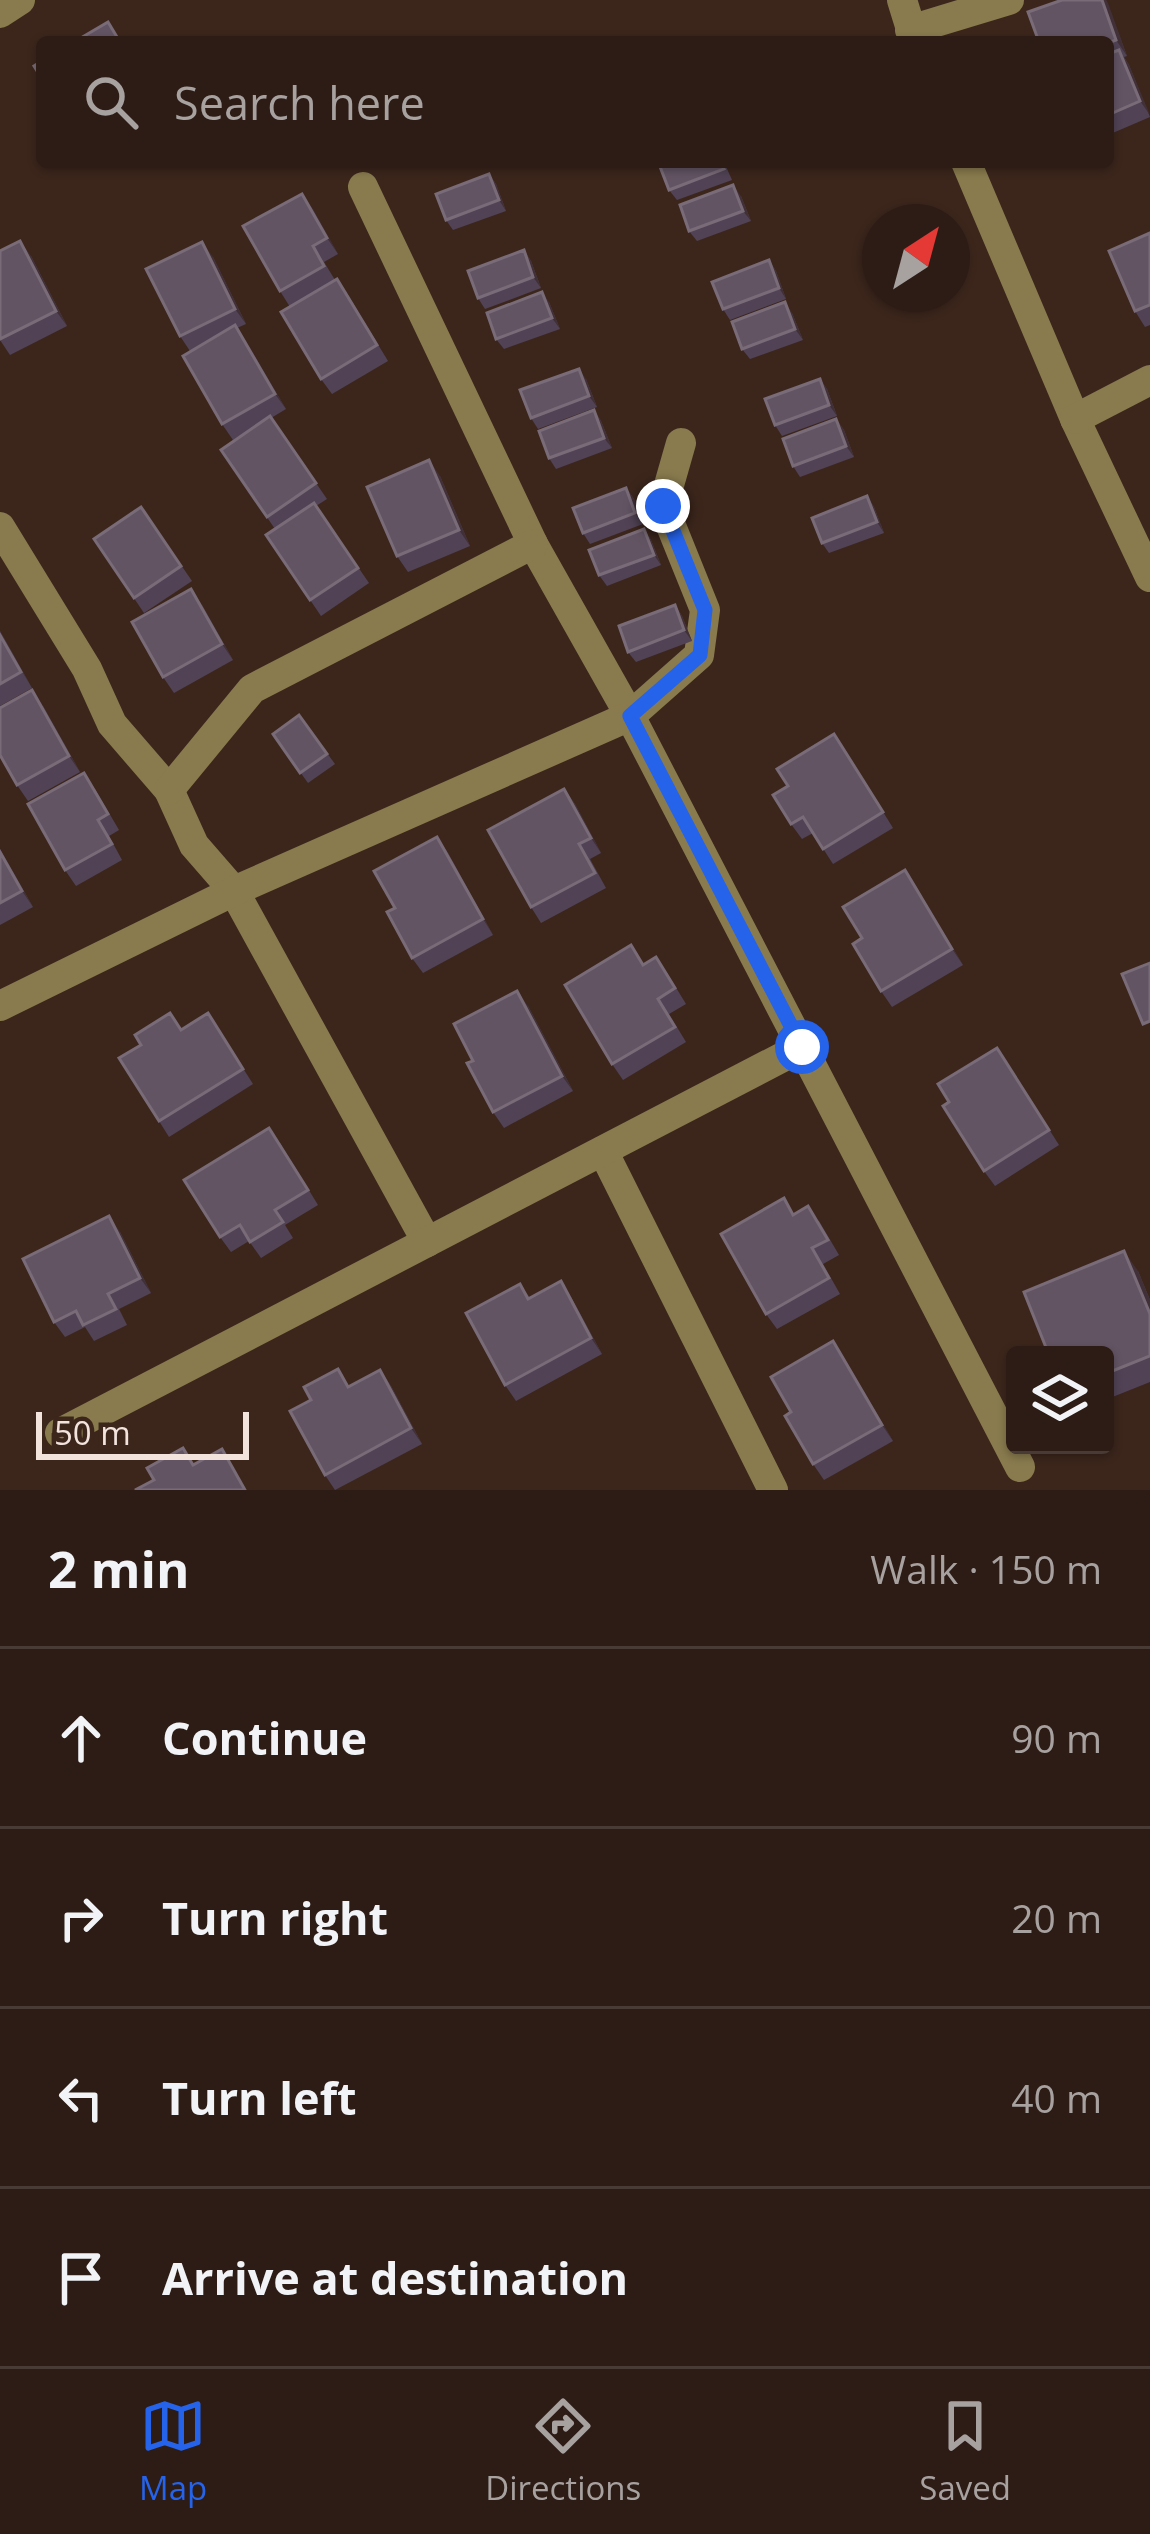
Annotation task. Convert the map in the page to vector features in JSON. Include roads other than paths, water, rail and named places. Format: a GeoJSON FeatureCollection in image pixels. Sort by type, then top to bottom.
{"type":"FeatureCollection","features":[{"type":"Feature","properties":{"kind":"street"},"geometry":{"type":"LineString","coordinates":[[0,13],[20,0]]}},
{"type":"Feature","properties":{"kind":"street"},"geometry":{"type":"LineString","coordinates":[[909,24],[1010,0]]}},
{"type":"Feature","properties":{"kind":"street"},"geometry":{"type":"LineString","coordinates":[[969,168],[1075,419],[1150,578]]}},
{"type":"Feature","properties":{"kind":"street"},"geometry":{"type":"LineString","coordinates":[[363,187],[533,544],[630,716],[1020,1467]]}},
{"type":"Feature","properties":{"kind":"street"},"geometry":{"type":"LineString","coordinates":[[1075,419],[1150,380]]}},
{"type":"Feature","properties":{"kind":"street"},"geometry":{"type":"LineString","coordinates":[[0,1006],[234,891],[630,716],[700,655],[705,610],[663,506],[681,442]]}},
{"type":"Feature","properties":{"kind":"street"},"geometry":{"type":"LineString","coordinates":[[0,527],[87,669],[112,724],[169,790],[194,845],[234,891],[428,1242]]}},
{"type":"Feature","properties":{"kind":"street"},"geometry":{"type":"LineString","coordinates":[[169,790],[252,689],[533,544]]}},
{"type":"Feature","properties":{"kind":"street"},"geometry":{"type":"LineString","coordinates":[[60,1433],[802,1047]]}},
{"type":"Feature","properties":{"kind":"street"},"geometry":{"type":"LineString","coordinates":[[603,1151],[773,1490]]}}]}
